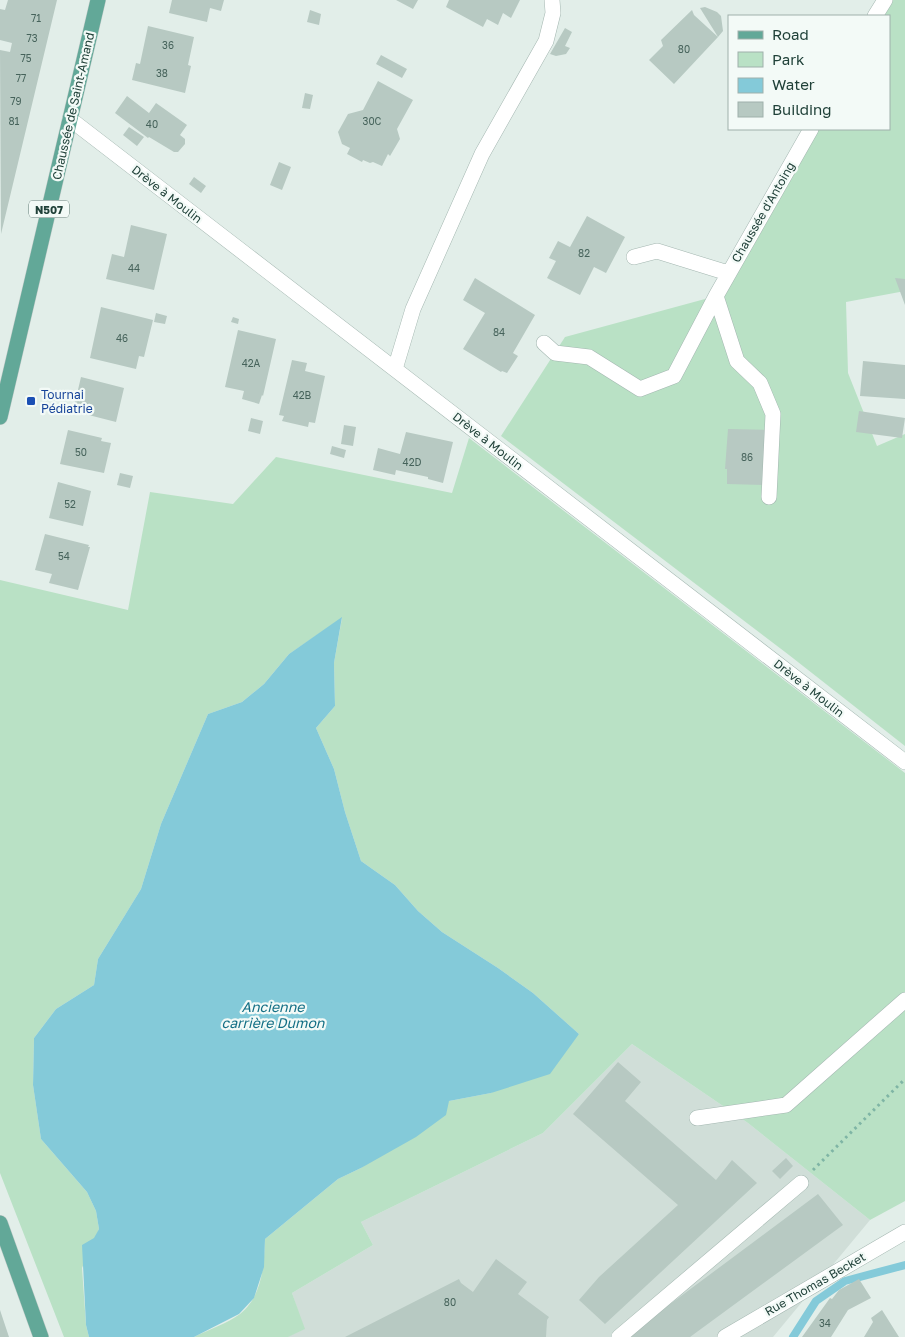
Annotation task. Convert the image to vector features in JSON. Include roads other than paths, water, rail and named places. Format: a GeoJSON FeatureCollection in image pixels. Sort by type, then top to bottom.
{"type":"FeatureCollection","features":[{"type":"Feature","properties":{"kind":"main road","name":"Chaussée de Saint-Amand"},"geometry":{"type":"LineString","coordinates":[[0,417],[98,0]]}},
{"type":"Feature","properties":{"kind":"main road"},"geometry":{"type":"LineString","coordinates":[[0,1224],[41,1337]]}},
{"type":"Feature","properties":{"kind":"street"},"geometry":{"type":"LineString","coordinates":[[395,369],[412,309],[482,154],[546,41],[553,13],[552,0]]}},
{"type":"Feature","properties":{"kind":"street"},"geometry":{"type":"LineString","coordinates":[[877,15],[885,0]]}},
{"type":"Feature","properties":{"kind":"street","name":"Drève à Moulin"},"geometry":{"type":"LineString","coordinates":[[70,119],[905,762]]}},
{"type":"Feature","properties":{"kind":"street","name":"Chaussée d'Antoing"},"geometry":{"type":"LineString","coordinates":[[544,342],[555,352],[588,357],[640,390],[674,376],[728,273],[810,130]]}},
{"type":"Feature","properties":{"kind":"street"},"geometry":{"type":"LineString","coordinates":[[634,258],[658,251],[728,273]]}},
{"type":"Feature","properties":{"kind":"street"},"geometry":{"type":"LineString","coordinates":[[716,296],[737,361],[760,383],[773,414],[769,497]]}},
{"type":"Feature","properties":{"kind":"street"},"geometry":{"type":"LineString","coordinates":[[697,1118],[786,1105],[905,1000]]}},
{"type":"Feature","properties":{"kind":"street"},"geometry":{"type":"LineString","coordinates":[[619,1337],[801,1183]]}},
{"type":"Feature","properties":{"kind":"street","name":"Rue Thomas Becket"},"geometry":{"type":"LineString","coordinates":[[725,1337],[905,1232]]}},
{"type":"Feature","properties":{"kind":"water","name":"Ancienne carrière Dumon"},"geometry":{"type":"Polygon","coordinates":[[[342,617],[334,663],[335,706],[316,728],[334,769],[345,812],[361,861],[395,885],[418,911],[442,932],[533,993],[579,1034],[550,1074],[491,1093],[449,1101],[446,1115],[416,1137],[338,1179],[265,1239],[264,1267],[254,1298],[239,1314],[194,1337],[89,1337],[86,1325],[82,1245],[94,1238],[99,1229],[96,1211],[87,1192],[41,1139],[33,1085],[34,1038],[56,1009],[94,985],[98,959],[141,889],[161,824],[208,714],[242,702],[264,684],[289,654],[342,617]]]}},
{"type":"Feature","properties":{"kind":"waterway"},"geometry":{"type":"LineString","coordinates":[[793,1337],[816,1301],[845,1281],[905,1265]]}},
{"type":"Feature","properties":{"kind":"place","name":"Tournai Pédiatrie"},"geometry":{"type":"Point","coordinates":[31,401]}}]}
